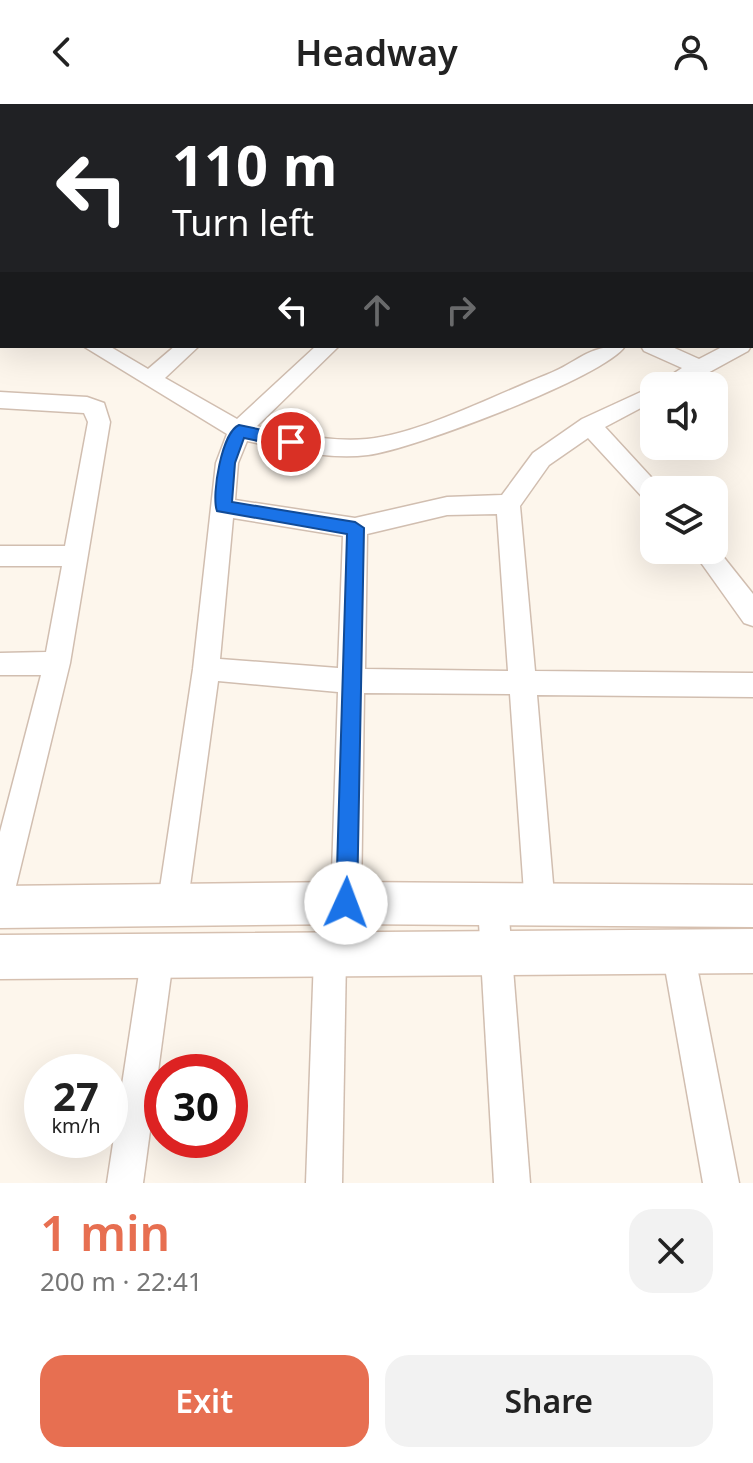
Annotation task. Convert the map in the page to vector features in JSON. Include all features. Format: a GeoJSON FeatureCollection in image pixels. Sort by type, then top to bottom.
{"type":"FeatureCollection","features":[{"type":"Feature","properties":{"kind":"street"},"geometry":{"type":"LineString","coordinates":[[97,348],[239,431],[317,447],[368,447],[408,438],[564,376],[612,348]]}},
{"type":"Feature","properties":{"kind":"street"},"geometry":{"type":"LineString","coordinates":[[151,378],[187,348]]}},
{"type":"Feature","properties":{"kind":"street"},"geometry":{"type":"LineString","coordinates":[[172,908],[206,669],[227,463],[239,431],[287,382],[327,348]]}},
{"type":"Feature","properties":{"kind":"street"},"geometry":{"type":"LineString","coordinates":[[655,348],[700,368]]}},
{"type":"Feature","properties":{"kind":"street"},"geometry":{"type":"LineString","coordinates":[[692,372],[737,348]]}},
{"type":"Feature","properties":{"kind":"street"},"geometry":{"type":"LineString","coordinates":[[540,907],[508,504],[541,459],[590,425],[640,399]]}},
{"type":"Feature","properties":{"kind":"street"},"geometry":{"type":"LineString","coordinates":[[0,400],[64,402],[96,409],[99,422],[57,663],[0,890]]}},
{"type":"Feature","properties":{"kind":"street"},"geometry":{"type":"LineString","coordinates":[[590,425],[640,480]]}},
{"type":"Feature","properties":{"kind":"street"},"geometry":{"type":"LineString","coordinates":[[223,507],[355,528],[402,514],[447,506],[508,504]]}},
{"type":"Feature","properties":{"kind":"street"},"geometry":{"type":"LineString","coordinates":[[346,903],[355,528]]}},
{"type":"Feature","properties":{"kind":"street"},"geometry":{"type":"LineString","coordinates":[[0,556],[76,556]]}},
{"type":"Feature","properties":{"kind":"street"},"geometry":{"type":"LineString","coordinates":[[717,564],[753,615]]}},
{"type":"Feature","properties":{"kind":"street"},"geometry":{"type":"LineString","coordinates":[[0,664],[57,663]]}},
{"type":"Feature","properties":{"kind":"street"},"geometry":{"type":"LineString","coordinates":[[206,669],[352,681],[753,685]]}},
{"type":"Feature","properties":{"kind":"street"},"geometry":{"type":"LineString","coordinates":[[0,907],[172,908],[346,903],[540,907],[753,906]]}},
{"type":"Feature","properties":{"kind":"street"},"geometry":{"type":"LineString","coordinates":[[493,905],[512,1183]]}},
{"type":"Feature","properties":{"kind":"street"},"geometry":{"type":"LineString","coordinates":[[0,957],[157,960],[496,951],[753,951]]}},
{"type":"Feature","properties":{"kind":"street"},"geometry":{"type":"LineString","coordinates":[[678,951],[721,1183]]}},
{"type":"Feature","properties":{"kind":"street"},"geometry":{"type":"LineString","coordinates":[[324,1183],[330,957]]}},
{"type":"Feature","properties":{"kind":"street"},"geometry":{"type":"LineString","coordinates":[[125,1183],[157,960]]}},
{"type":"Feature","properties":{"kind":"route"},"geometry":{"type":"LineString","coordinates":[[291,442],[239,431],[227,463],[223,507],[355,528],[346,903]]}}]}
